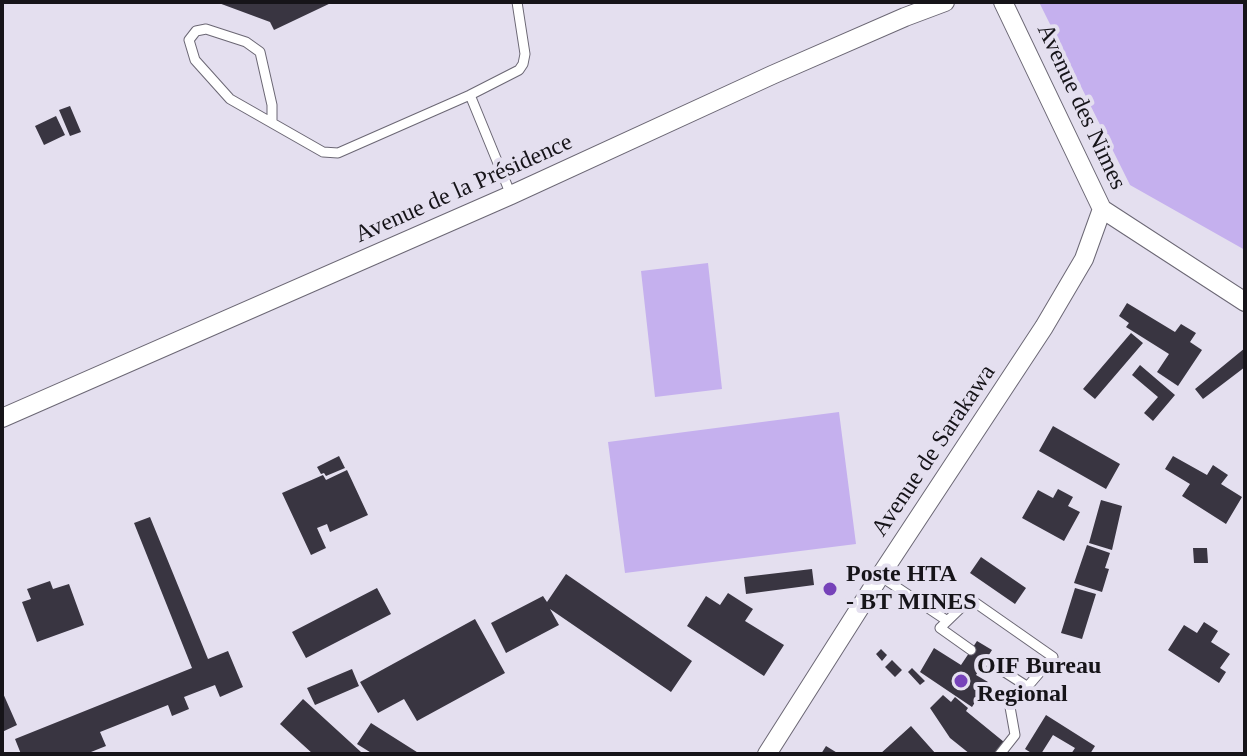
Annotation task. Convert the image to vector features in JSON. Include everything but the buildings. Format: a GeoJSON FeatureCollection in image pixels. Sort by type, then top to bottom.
{"type":"FeatureCollection","features":[{"type":"Feature","properties":{"kind":"street","name":"Avenue de la Présidence"},"geometry":{"type":"LineString","coordinates":[[2,418],[511,195],[772,75],[945,2]]}},
{"type":"Feature","properties":{"kind":"street","name":"Avenue des Nimes"},"geometry":{"type":"LineString","coordinates":[[1003,2],[1102,209],[1245,302]]}},
{"type":"Feature","properties":{"kind":"street","name":"Avenue de Sarakawa"},"geometry":{"type":"LineString","coordinates":[[767,754],[1044,327],[1084,259],[1102,209]]}},
{"type":"Feature","properties":{"kind":"lane"},"geometry":{"type":"LineString","coordinates":[[272,122],[272,105],[260,52],[246,42],[206,29],[196,31],[189,40],[195,60],[230,99],[323,152],[338,153],[519,70],[525,54],[517,2]]}},
{"type":"Feature","properties":{"kind":"lane"},"geometry":{"type":"LineString","coordinates":[[470,95],[511,195]]}},
{"type":"Feature","properties":{"kind":"lane"},"geometry":{"type":"LineString","coordinates":[[880,576],[946,620]]}},
{"type":"Feature","properties":{"kind":"lane"},"geometry":{"type":"LineString","coordinates":[[971,650],[940,628],[970,599],[1053,657],[1010,707],[1015,735],[1000,754]]}},
{"type":"Feature","properties":{"kind":"lane"},"geometry":{"type":"LineString","coordinates":[[986,660],[1028,687]]}},
{"type":"Feature","properties":{"kind":"shaded area"},"geometry":{"type":"Polygon","coordinates":[[[1039,2],[1245,2],[1245,250],[1130,185],[1039,2]]]}},
{"type":"Feature","properties":{"kind":"shaded area"},"geometry":{"type":"Polygon","coordinates":[[[708,263],[722,389],[655,397],[641,271],[708,263]]]}},
{"type":"Feature","properties":{"kind":"shaded area"},"geometry":{"type":"Polygon","coordinates":[[[839,412],[856,544],[625,573],[608,442],[839,412]]]}},
{"type":"Feature","properties":{"kind":"place","name":"Poste HTA - BT MINES"},"geometry":{"type":"Point","coordinates":[830,589]}},
{"type":"Feature","properties":{"kind":"place","name":"OIF Bureau Regional"},"geometry":{"type":"Point","coordinates":[961,681]}}]}
